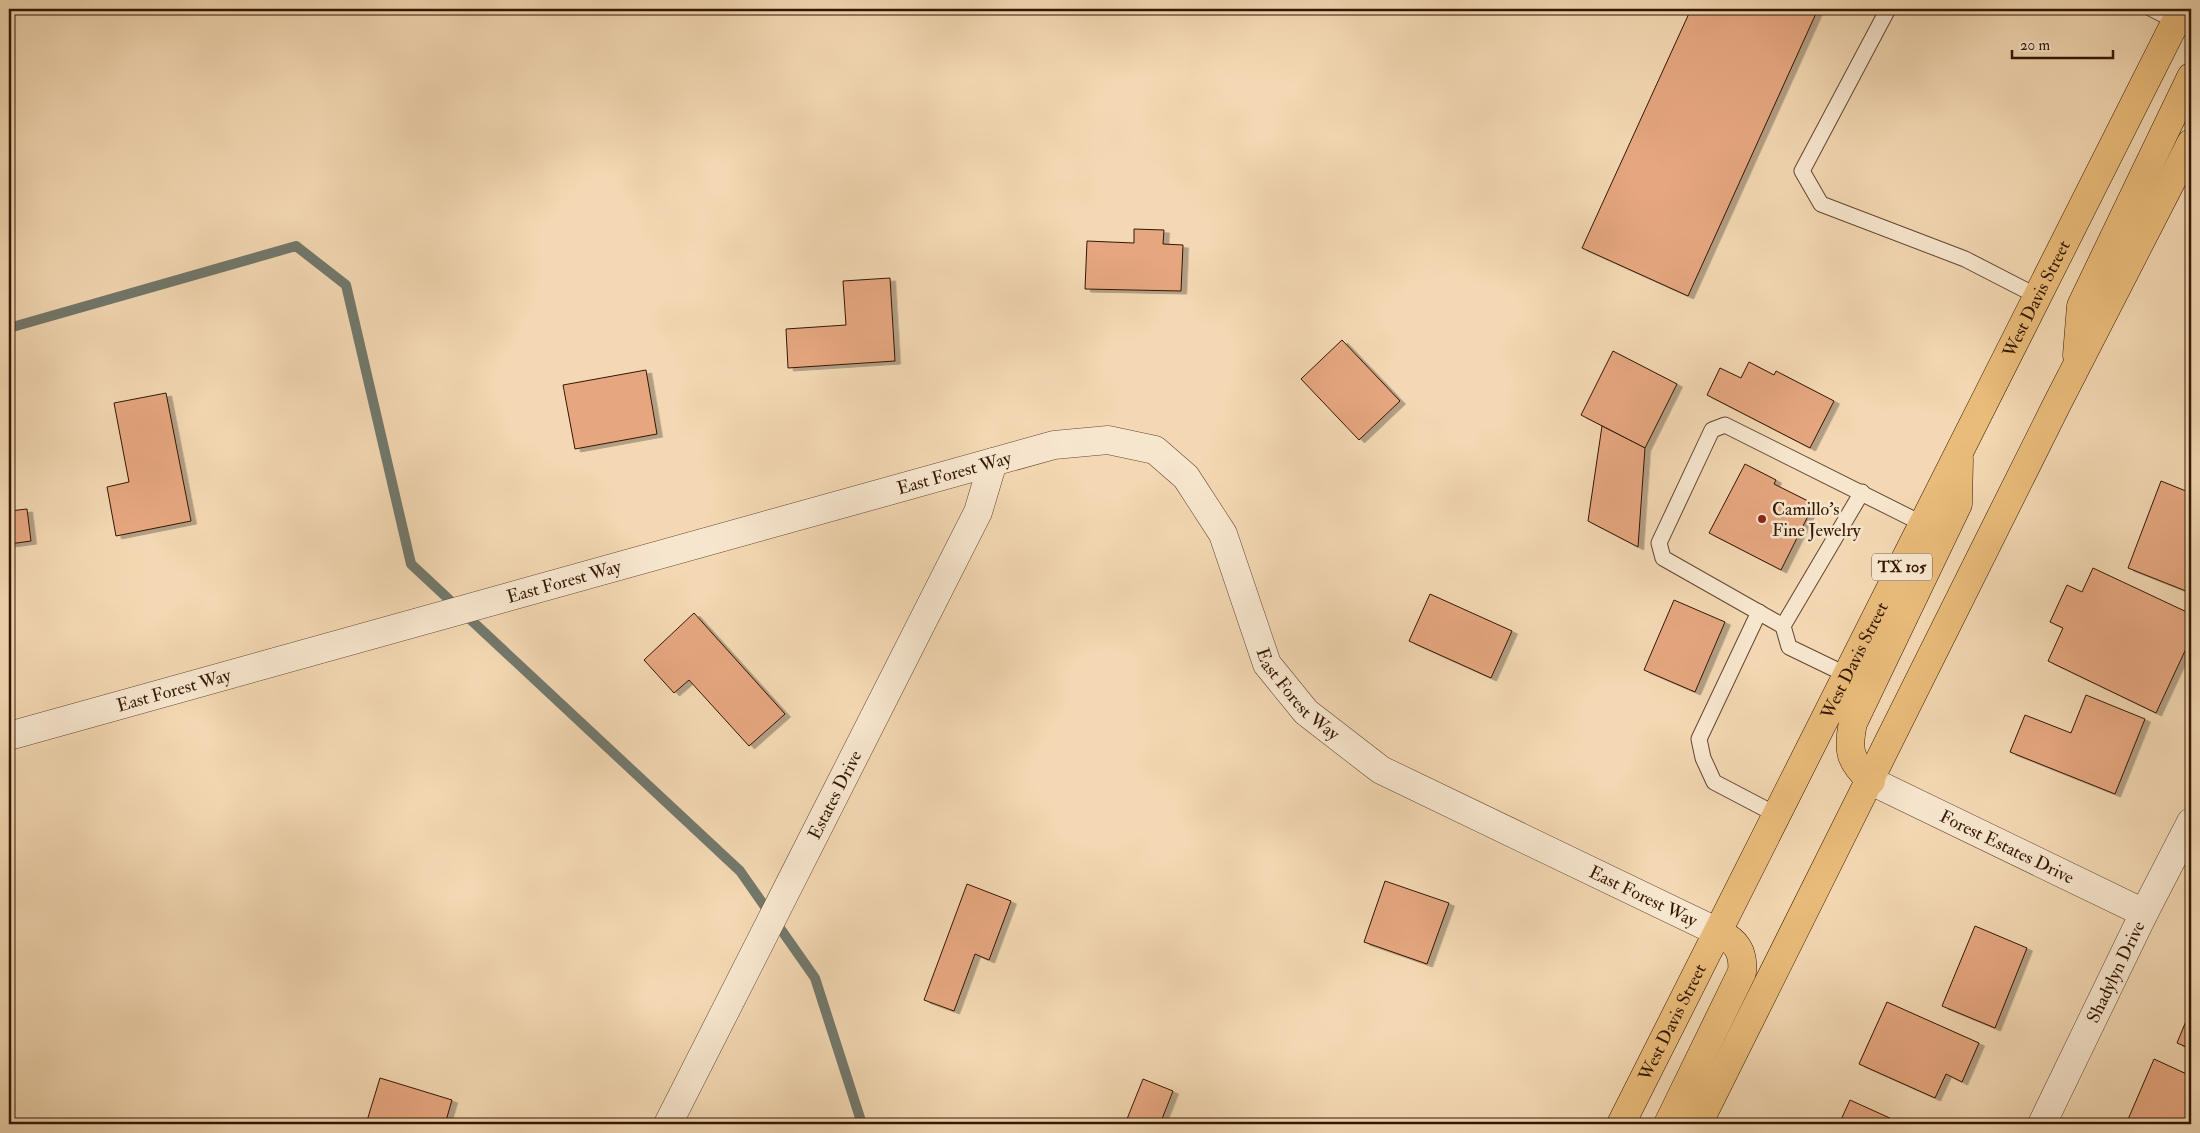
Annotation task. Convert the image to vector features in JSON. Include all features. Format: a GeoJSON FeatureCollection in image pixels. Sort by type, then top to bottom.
{"type":"FeatureCollection","features":[{"type":"Feature","properties":{"kind":"main road","name":"West Davis Street"},"geometry":{"type":"LineString","coordinates":[[1621,1124],[2038,296],[2183,23]]}},
{"type":"Feature","properties":{"kind":"main road"},"geometry":{"type":"LineString","coordinates":[[2076,366],[2081,306],[2191,78]]}},
{"type":"Feature","properties":{"kind":"main road"},"geometry":{"type":"LineString","coordinates":[[1698,1124],[2076,366],[2191,143]]}},
{"type":"Feature","properties":{"kind":"main road"},"geometry":{"type":"LineString","coordinates":[[1871,780],[1854,765],[1849,743],[1853,723],[1958,504],[1959,453]]}},
{"type":"Feature","properties":{"kind":"main road"},"geometry":{"type":"LineString","coordinates":[[1668,1124],[1742,972],[1743,960],[1739,948],[1731,938],[1718,932]]}},
{"type":"Feature","properties":{"kind":"street","name":"East Forest Way"},"geometry":{"type":"LineString","coordinates":[[9,736],[1054,445],[1108,440],[1155,450],[1186,476],[1224,534],[1267,664],[1306,712],[1381,770],[1718,932]]}},
{"type":"Feature","properties":{"kind":"street","name":"Estates Drive"},"geometry":{"type":"LineString","coordinates":[[668,1124],[978,512],[993,462]]}},
{"type":"Feature","properties":{"kind":"street","name":"Forest Estates Drive"},"geometry":{"type":"LineString","coordinates":[[1871,780],[2144,913]]}},
{"type":"Feature","properties":{"kind":"street","name":"Shadylyn Drive"},"geometry":{"type":"LineString","coordinates":[[2042,1124],[2144,913],[2191,822]]}},
{"type":"Feature","properties":{"kind":"lane"},"geometry":{"type":"LineString","coordinates":[[1888,9],[1802,170],[1821,204],[1965,259],[2038,296]]}},
{"type":"Feature","properties":{"kind":"lane"},"geometry":{"type":"LineString","coordinates":[[2152,9],[2183,23]]}},
{"type":"Feature","properties":{"kind":"lane"},"geometry":{"type":"LineString","coordinates":[[1847,675],[1790,646],[1783,626],[1663,558],[1659,543],[1712,430],[1724,424],[1923,524]]}},
{"type":"Feature","properties":{"kind":"lane"},"geometry":{"type":"LineString","coordinates":[[1783,626],[1862,492]]}},
{"type":"Feature","properties":{"kind":"lane"},"geometry":{"type":"LineString","coordinates":[[1759,612],[1699,739],[1703,758],[1714,782],[1777,815]]}},
{"type":"Feature","properties":{"kind":"building"},"geometry":{"type":"Polygon","coordinates":[[[1691,9],[1818,9],[1688,296],[1582,248],[1691,9]]]}},
{"type":"Feature","properties":{"kind":"building"},"geometry":{"type":"Polygon","coordinates":[[[1134,229],[1164,230],[1163,244],[1183,245],[1181,291],[1085,289],[1087,241],[1134,243],[1134,229]]]}},
{"type":"Feature","properties":{"kind":"building"},"geometry":{"type":"Polygon","coordinates":[[[890,278],[895,361],[788,368],[786,329],[846,325],[843,281],[890,278]]]}},
{"type":"Feature","properties":{"kind":"building"},"geometry":{"type":"Polygon","coordinates":[[[1342,340],[1400,401],[1359,440],[1301,379],[1342,340]]]}},
{"type":"Feature","properties":{"kind":"building"},"geometry":{"type":"Polygon","coordinates":[[[1613,351],[1677,384],[1645,448],[1581,415],[1613,351]]]}},
{"type":"Feature","properties":{"kind":"building"},"geometry":{"type":"Polygon","coordinates":[[[1749,362],[1774,375],[1776,371],[1834,401],[1810,448],[1707,395],[1720,368],[1741,378],[1749,362]]]}},
{"type":"Feature","properties":{"kind":"building"},"geometry":{"type":"Polygon","coordinates":[[[646,370],[657,434],[575,449],[563,385],[646,370]]]}},
{"type":"Feature","properties":{"kind":"building"},"geometry":{"type":"Polygon","coordinates":[[[166,393],[191,521],[116,536],[107,487],[129,482],[114,403],[166,393]]]}},
{"type":"Feature","properties":{"kind":"building"},"geometry":{"type":"Polygon","coordinates":[[[1602,426],[1645,448],[1638,547],[1588,521],[1602,426]]]}},
{"type":"Feature","properties":{"kind":"building","name":"Camillo's Fine Jewelry"},"geometry":{"type":"Polygon","coordinates":[[[1745,464],[1776,480],[1774,484],[1814,504],[1781,570],[1709,533],[1745,464]]]}},
{"type":"Feature","properties":{"kind":"building"},"geometry":{"type":"Polygon","coordinates":[[[2161,481],[2191,493],[2191,593],[2128,568],[2161,481]]]}},
{"type":"Feature","properties":{"kind":"building"},"geometry":{"type":"Polygon","coordinates":[[[27,509],[31,541],[9,544],[9,511],[27,509]]]}},
{"type":"Feature","properties":{"kind":"building"},"geometry":{"type":"Polygon","coordinates":[[[2093,568],[2191,614],[2191,638],[2156,713],[2048,661],[2063,628],[2050,622],[2067,585],[2082,592],[2093,568]]]}},
{"type":"Feature","properties":{"kind":"building"},"geometry":{"type":"Polygon","coordinates":[[[1430,594],[1512,631],[1491,678],[1409,641],[1430,594]]]}},
{"type":"Feature","properties":{"kind":"building"},"geometry":{"type":"Polygon","coordinates":[[[1674,600],[1725,622],[1695,692],[1644,670],[1674,600]]]}},
{"type":"Feature","properties":{"kind":"building"},"geometry":{"type":"Polygon","coordinates":[[[694,613],[785,714],[749,746],[689,680],[674,693],[644,660],[694,613]]]}},
{"type":"Feature","properties":{"kind":"building"},"geometry":{"type":"Polygon","coordinates":[[[2086,695],[2145,719],[2115,794],[2010,752],[2025,715],[2071,733],[2086,695]]]}},
{"type":"Feature","properties":{"kind":"building"},"geometry":{"type":"Polygon","coordinates":[[[1385,881],[1449,903],[1427,964],[1364,942],[1385,881]]]}},
{"type":"Feature","properties":{"kind":"building"},"geometry":{"type":"Polygon","coordinates":[[[967,884],[1011,901],[989,960],[975,954],[954,1011],[924,1000],[967,884]]]}},
{"type":"Feature","properties":{"kind":"building"},"geometry":{"type":"Polygon","coordinates":[[[1975,926],[2027,948],[1995,1028],[1942,1006],[1975,926]]]}},
{"type":"Feature","properties":{"kind":"building"},"geometry":{"type":"Polygon","coordinates":[[[1887,1002],[1979,1043],[1962,1082],[1946,1074],[1935,1098],[1859,1064],[1887,1002]]]}},
{"type":"Feature","properties":{"kind":"building"},"geometry":{"type":"Polygon","coordinates":[[[2191,1009],[2191,1049],[2177,1043],[2191,1009]]]}},
{"type":"Feature","properties":{"kind":"building"},"geometry":{"type":"Polygon","coordinates":[[[2154,1059],[2191,1076],[2191,1124],[2126,1124],[2154,1059]]]}},
{"type":"Feature","properties":{"kind":"building"},"geometry":{"type":"Polygon","coordinates":[[[380,1078],[452,1100],[445,1124],[366,1124],[380,1078]]]}},
{"type":"Feature","properties":{"kind":"building"},"geometry":{"type":"Polygon","coordinates":[[[1143,1079],[1173,1091],[1160,1124],[1125,1124],[1143,1079]]]}},
{"type":"Feature","properties":{"kind":"building"},"geometry":{"type":"Polygon","coordinates":[[[1850,1100],[1903,1124],[1839,1124],[1850,1100]]]}},
{"type":"Feature","properties":{"kind":"waterway"},"geometry":{"type":"LineString","coordinates":[[9,328],[296,246],[346,285],[411,564],[740,871],[815,978],[862,1124]]}},
{"type":"Feature","properties":{"kind":"place","name":"Camillo's Fine Jewelry"},"geometry":{"type":"Point","coordinates":[1762,519]}}]}
